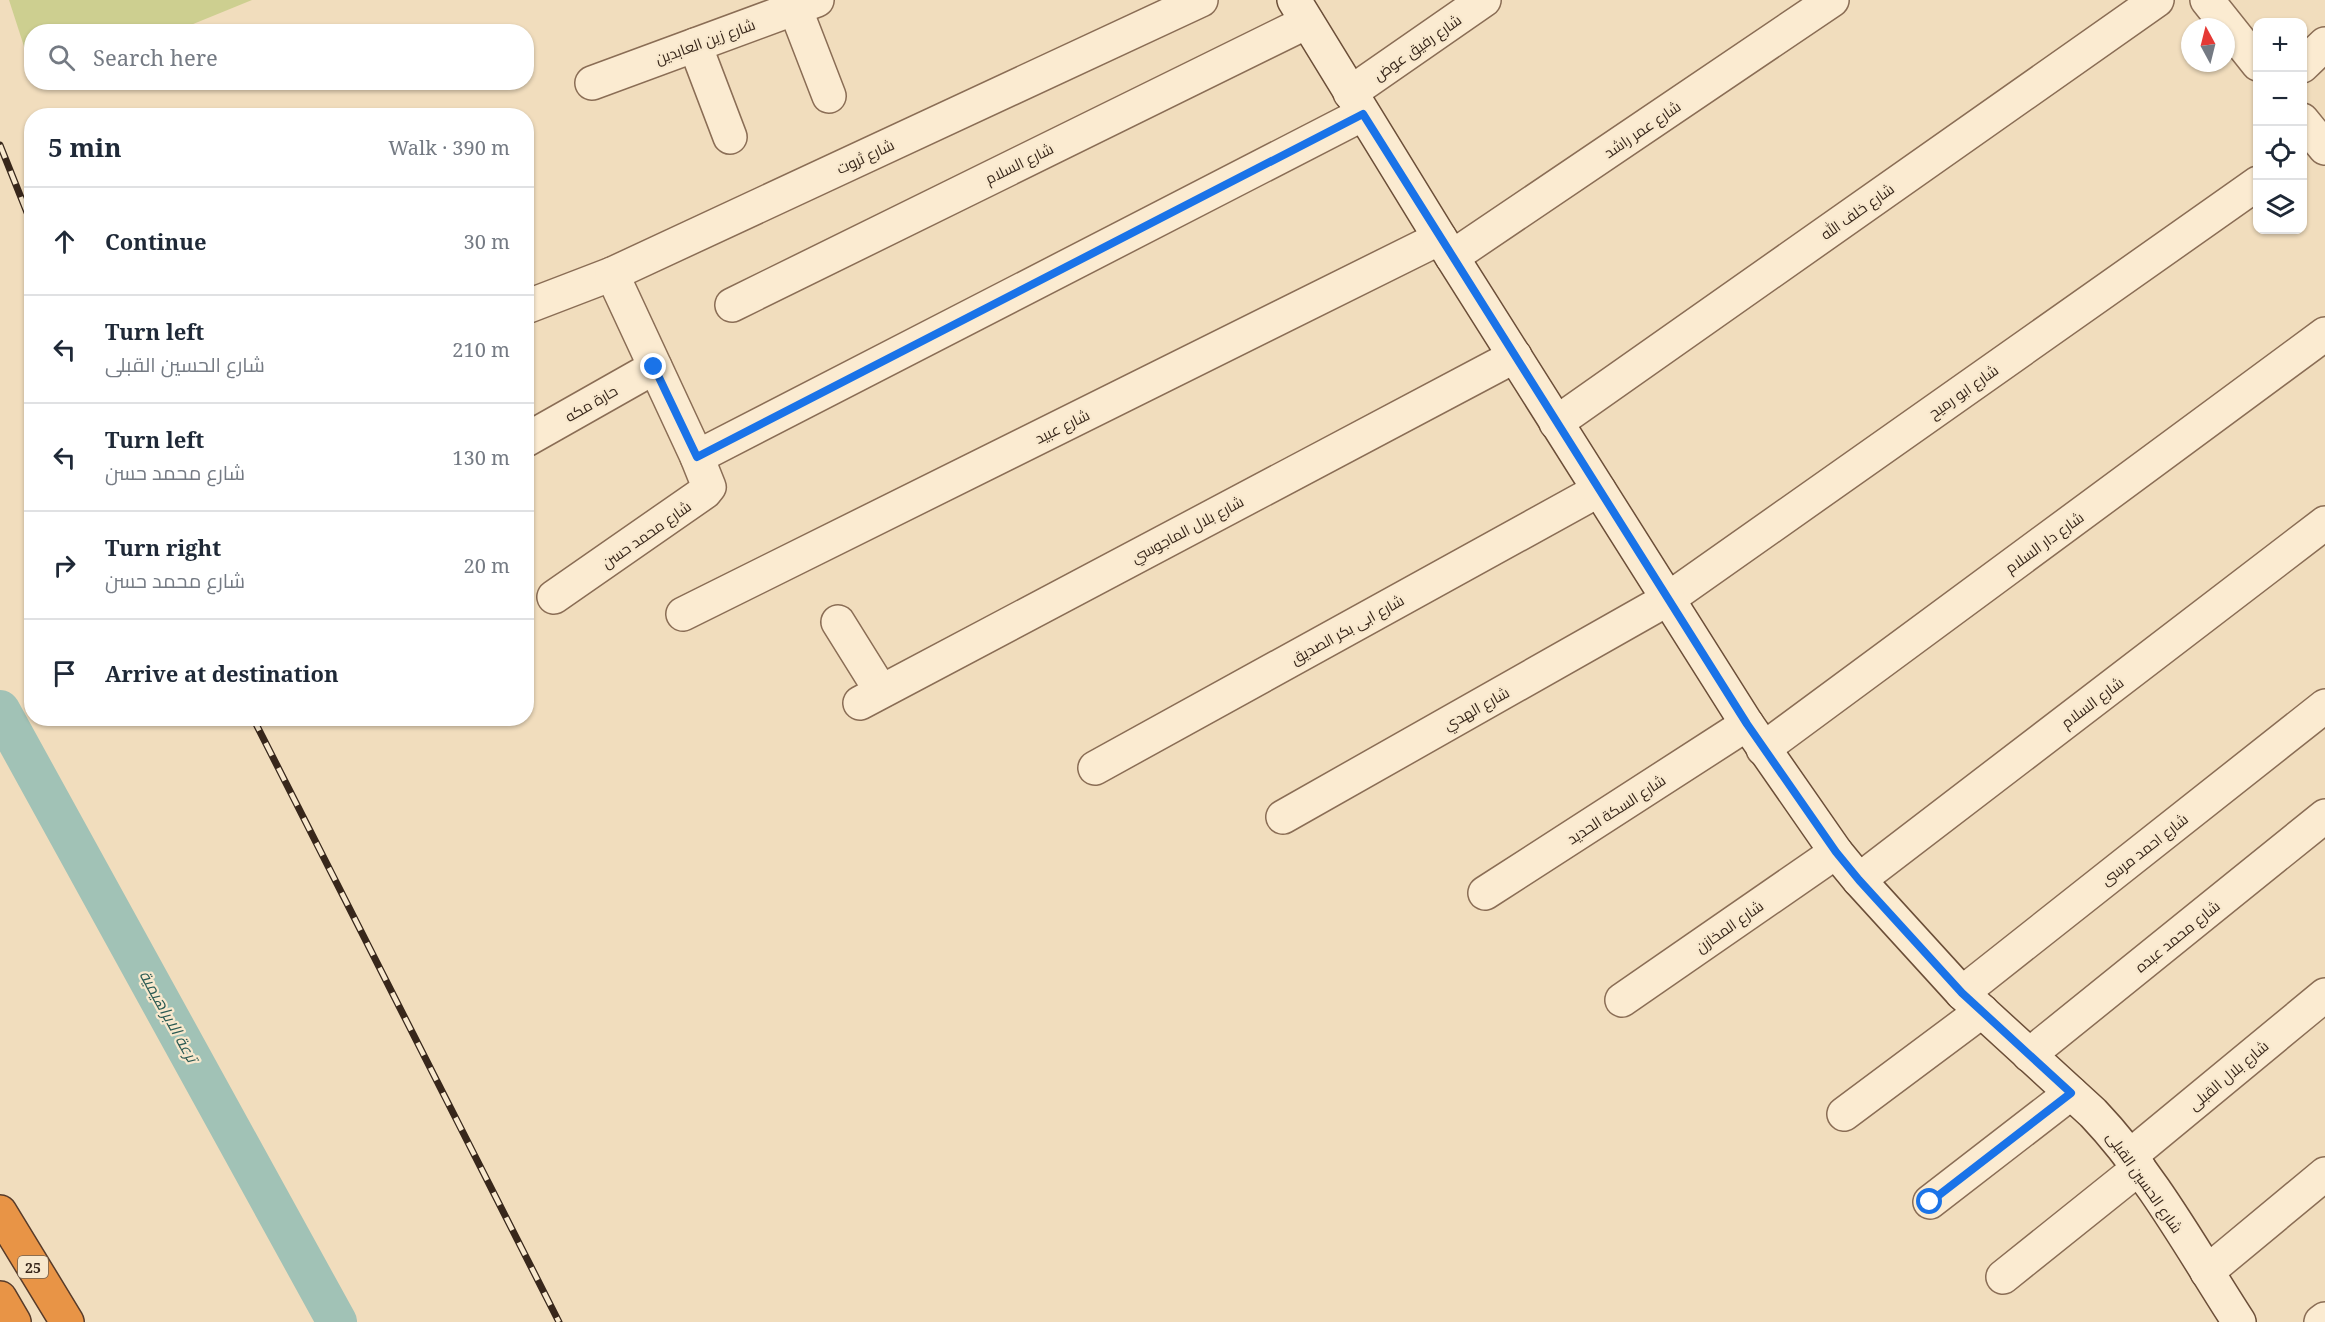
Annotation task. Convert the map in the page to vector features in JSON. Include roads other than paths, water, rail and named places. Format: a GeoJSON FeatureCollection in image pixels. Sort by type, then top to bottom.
{"type":"FeatureCollection","features":[{"type":"Feature","properties":{"kind":"highway","name":"25"},"geometry":{"type":"LineString","coordinates":[[0,1212],[67,1322]]}},
{"type":"Feature","properties":{"kind":"highway"},"geometry":{"type":"LineString","coordinates":[[0,1298],[14,1322]]}},
{"type":"Feature","properties":{"kind":"street","name":"شارع ثروت"},"geometry":{"type":"LineString","coordinates":[[534,304],[612,274],[1201,0]]}},
{"type":"Feature","properties":{"kind":"street","name":"شارع رفيق عوض"},"geometry":{"type":"LineString","coordinates":[[1357,104],[1484,0]]}},
{"type":"Feature","properties":{"kind":"street","name":"شارع عمر راشد"},"geometry":{"type":"LineString","coordinates":[[1446,248],[1832,0]]}},
{"type":"Feature","properties":{"kind":"street","name":"شارع خلف الله"},"geometry":{"type":"LineString","coordinates":[[1556,423],[2157,0]]}},
{"type":"Feature","properties":{"kind":"street"},"geometry":{"type":"LineString","coordinates":[[2207,0],[2253,58]]}},
{"type":"Feature","properties":{"kind":"street"},"geometry":{"type":"LineString","coordinates":[[806,4],[829,96]]}},
{"type":"Feature","properties":{"kind":"street","name":"شارع زين العابدين"},"geometry":{"type":"LineString","coordinates":[[592,83],[806,4]]}},
{"type":"Feature","properties":{"kind":"street","name":"شارع الحسين القبلى"},"geometry":{"type":"LineString","coordinates":[[1300,11],[1446,248],[1755,737],[1836,852],[1972,1002],[2112,1133],[2135,1162],[2239,1322]]}},
{"type":"Feature","properties":{"kind":"street","name":"شارع السلام"},"geometry":{"type":"LineString","coordinates":[[732,304],[1300,11]]}},
{"type":"Feature","properties":{"kind":"street"},"geometry":{"type":"LineString","coordinates":[[2307,61],[2325,44]]}},
{"type":"Feature","properties":{"kind":"street"},"geometry":{"type":"LineString","coordinates":[[695,45],[730,137]]}},
{"type":"Feature","properties":{"kind":"street"},"geometry":{"type":"LineString","coordinates":[[697,457],[1357,104]]}},
{"type":"Feature","properties":{"kind":"street","name":"شارع ابو رميح"},"geometry":{"type":"LineString","coordinates":[[1668,599],[2253,187]]}},
{"type":"Feature","properties":{"kind":"street","name":"شارع عبيد"},"geometry":{"type":"LineString","coordinates":[[683,614],[1446,248]]}},
{"type":"Feature","properties":{"kind":"street","name":"شارع محمد حسن"},"geometry":{"type":"LineString","coordinates":[[554,597],[708,490],[708,481],[612,274]]}},
{"type":"Feature","properties":{"kind":"street","name":"شارع دار السلام"},"geometry":{"type":"LineString","coordinates":[[1755,737],[2325,334]]}},
{"type":"Feature","properties":{"kind":"street","name":"شارع بلال الماجوسي"},"geometry":{"type":"LineString","coordinates":[[838,622],[870,697],[1515,356]]}},
{"type":"Feature","properties":{"kind":"street","name":"حارة مكه"},"geometry":{"type":"LineString","coordinates":[[534,435],[654,367]]}},
{"type":"Feature","properties":{"kind":"street","name":"شارع ابى بكر الصديق"},"geometry":{"type":"LineString","coordinates":[[1095,768],[1599,490]]}},
{"type":"Feature","properties":{"kind":"street","name":"شارع السلام"},"geometry":{"type":"LineString","coordinates":[[1859,880],[2325,523]]}},
{"type":"Feature","properties":{"kind":"street","name":"شارع الهدي"},"geometry":{"type":"LineString","coordinates":[[1283,817],[1668,599]]}},
{"type":"Feature","properties":{"kind":"street","name":"شارع احمد مرسى"},"geometry":{"type":"LineString","coordinates":[[1844,1114],[1972,1002],[2325,706]]}},
{"type":"Feature","properties":{"kind":"street","name":"شارع السكة الحديد"},"geometry":{"type":"LineString","coordinates":[[1485,894],[1755,737]]}},
{"type":"Feature","properties":{"kind":"street","name":"شارع محمد عبده"},"geometry":{"type":"LineString","coordinates":[[2029,1055],[2325,816]]}},
{"type":"Feature","properties":{"kind":"street","name":"شارع المخازن"},"geometry":{"type":"LineString","coordinates":[[1622,1000],[1836,852]]}},
{"type":"Feature","properties":{"kind":"street","name":"شارع بلال القبلى"},"geometry":{"type":"LineString","coordinates":[[2002,1277],[2325,994]]}},
{"type":"Feature","properties":{"kind":"street"},"geometry":{"type":"LineString","coordinates":[[1930,1202],[2071,1093]]}},
{"type":"Feature","properties":{"kind":"street"},"geometry":{"type":"LineString","coordinates":[[2206,1272],[2325,1174]]}},
{"type":"Feature","properties":{"kind":"street"},"geometry":{"type":"LineString","coordinates":[[2321,1322],[2325,1319]]}},
{"type":"Feature","properties":{"kind":"waterway","name":"ترعة الابراهيمية"},"geometry":{"type":"LineString","coordinates":[[0,710],[337,1322]]}},
{"type":"Feature","properties":{"kind":"railway"},"geometry":{"type":"LineString","coordinates":[[0,145],[24,205]]}},
{"type":"Feature","properties":{"kind":"railway"},"geometry":{"type":"LineString","coordinates":[[257,726],[559,1322]]}}]}
